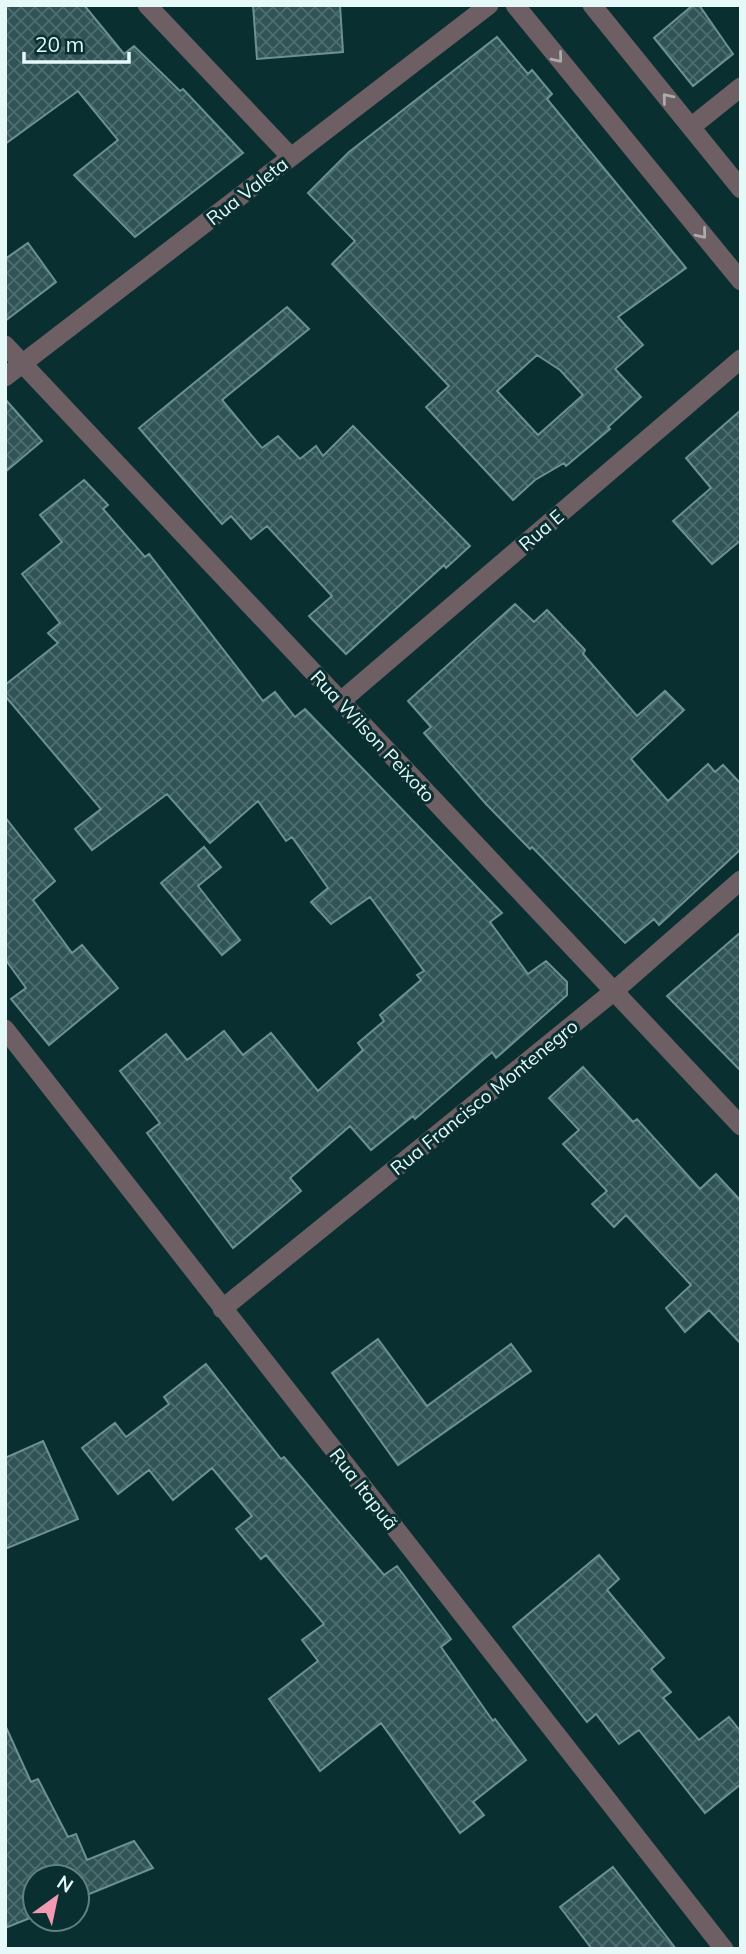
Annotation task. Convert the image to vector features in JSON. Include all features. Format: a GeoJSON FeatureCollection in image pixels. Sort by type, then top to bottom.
{"type":"FeatureCollection","features":[{"type":"Feature","properties":{"kind":"street"},"geometry":{"type":"LineString","coordinates":[[146,5],[291,157]]}},
{"type":"Feature","properties":{"kind":"street","name":"Rua Valeta"},"geometry":{"type":"LineString","coordinates":[[5,377],[489,5]]}},
{"type":"Feature","properties":{"kind":"street"},"geometry":{"type":"LineString","coordinates":[[515,5],[741,281]]}},
{"type":"Feature","properties":{"kind":"street"},"geometry":{"type":"LineString","coordinates":[[592,5],[741,189]]}},
{"type":"Feature","properties":{"kind":"street"},"geometry":{"type":"LineString","coordinates":[[691,127],[741,87]]}},
{"type":"Feature","properties":{"kind":"street","name":"Rua Wilson Peixoto"},"geometry":{"type":"LineString","coordinates":[[5,345],[741,1126]]}},
{"type":"Feature","properties":{"kind":"street","name":"Rua E"},"geometry":{"type":"LineString","coordinates":[[341,701],[741,359]]}},
{"type":"Feature","properties":{"kind":"street","name":"Rua Francisco Montenegro"},"geometry":{"type":"LineString","coordinates":[[222,1309],[613,992],[741,880]]}},
{"type":"Feature","properties":{"kind":"street","name":"Rua Itapuã"},"geometry":{"type":"LineString","coordinates":[[5,1030],[724,1949]]}},
{"type":"Feature","properties":{"kind":"building"},"geometry":{"type":"Polygon","coordinates":[[[5,5],[84,5],[124,54],[134,46],[180,91],[183,89],[243,153],[135,237],[74,175],[118,140],[78,91],[5,144],[5,5]]]}},
{"type":"Feature","properties":{"kind":"building"},"geometry":{"type":"Polygon","coordinates":[[[253,5],[340,5],[343,52],[257,59],[253,5]]]}},
{"type":"Feature","properties":{"kind":"building"},"geometry":{"type":"Polygon","coordinates":[[[693,5],[699,5],[733,54],[693,86],[654,38],[693,5]]]}},
{"type":"Feature","properties":{"kind":"building"},"geometry":{"type":"Polygon","coordinates":[[[497,37],[528,74],[532,70],[552,94],[547,99],[686,268],[618,317],[643,345],[615,369],[641,397],[608,427],[610,429],[566,466],[564,463],[535,480],[513,500],[426,407],[449,386],[332,264],[355,241],[308,193],[349,152],[497,37]],[[537,355],[497,391],[538,435],[583,395],[560,370],[537,355]]]}},
{"type":"Feature","properties":{"kind":"building"},"geometry":{"type":"Polygon","coordinates":[[[28,243],[56,282],[5,321],[5,259],[28,243]]]}},
{"type":"Feature","properties":{"kind":"building"},"geometry":{"type":"Polygon","coordinates":[[[287,307],[309,329],[222,400],[262,448],[278,436],[300,459],[316,446],[323,456],[353,426],[470,546],[446,568],[444,565],[346,654],[309,616],[332,596],[267,526],[251,539],[231,516],[222,524],[139,428],[287,307]]]}},
{"type":"Feature","properties":{"kind":"building"},"geometry":{"type":"Polygon","coordinates":[[[5,399],[42,441],[5,472],[5,399]]]}},
{"type":"Feature","properties":{"kind":"building"},"geometry":{"type":"Polygon","coordinates":[[[741,410],[741,540],[712,564],[673,521],[711,488],[686,458],[741,410]]]}},
{"type":"Feature","properties":{"kind":"building"},"geometry":{"type":"Polygon","coordinates":[[[84,480],[108,505],[103,509],[145,557],[149,554],[263,701],[275,692],[295,717],[305,709],[502,913],[490,922],[528,974],[546,961],[567,982],[567,995],[496,1058],[492,1052],[415,1119],[413,1116],[371,1150],[350,1126],[290,1178],[301,1191],[233,1248],[147,1133],[160,1123],[120,1071],[166,1034],[187,1060],[224,1031],[243,1055],[271,1033],[318,1091],[363,1050],[358,1043],[384,1021],[380,1015],[421,980],[417,975],[424,971],[370,897],[331,924],[311,902],[328,888],[292,837],[286,841],[258,801],[210,843],[167,794],[92,850],[75,829],[101,809],[5,696],[5,685],[58,643],[48,633],[60,623],[22,574],[62,542],[40,515],[84,480]]]}},
{"type":"Feature","properties":{"kind":"building"},"geometry":{"type":"Polygon","coordinates":[[[515,604],[534,622],[547,610],[585,650],[583,654],[637,716],[665,691],[684,710],[631,759],[668,801],[708,764],[715,772],[723,765],[741,784],[741,849],[659,925],[654,919],[625,943],[532,847],[530,849],[486,804],[424,733],[431,727],[408,701],[515,604]]]}},
{"type":"Feature","properties":{"kind":"building"},"geometry":{"type":"Polygon","coordinates":[[[5,817],[55,881],[33,900],[72,953],[82,945],[118,988],[49,1045],[11,999],[26,988],[5,959],[5,817]]]}},
{"type":"Feature","properties":{"kind":"building"},"geometry":{"type":"Polygon","coordinates":[[[204,847],[221,867],[198,886],[240,940],[222,955],[161,883],[204,847]]]}},
{"type":"Feature","properties":{"kind":"building"},"geometry":{"type":"Polygon","coordinates":[[[741,932],[741,1071],[667,996],[741,932]]]}},
{"type":"Feature","properties":{"kind":"building"},"geometry":{"type":"Polygon","coordinates":[[[583,1067],[633,1122],[637,1119],[700,1189],[716,1174],[741,1201],[741,1344],[709,1310],[685,1332],[666,1308],[691,1285],[626,1215],[614,1227],[592,1204],[607,1191],[563,1144],[579,1130],[549,1098],[583,1067]]]}},
{"type":"Feature","properties":{"kind":"building"},"geometry":{"type":"Polygon","coordinates":[[[378,1339],[427,1406],[511,1344],[531,1371],[398,1465],[332,1373],[378,1339]]]}},
{"type":"Feature","properties":{"kind":"building"},"geometry":{"type":"Polygon","coordinates":[[[206,1364],[281,1459],[284,1457],[384,1575],[397,1566],[451,1639],[441,1647],[493,1721],[495,1719],[526,1760],[473,1802],[484,1815],[460,1833],[381,1723],[320,1771],[269,1699],[318,1661],[302,1640],[324,1624],[266,1555],[261,1559],[236,1529],[252,1516],[212,1468],[173,1500],[149,1470],[118,1494],[82,1448],[115,1423],[126,1437],[169,1404],[164,1397],[206,1364]]]}},
{"type":"Feature","properties":{"kind":"building"},"geometry":{"type":"Polygon","coordinates":[[[43,1441],[78,1519],[5,1549],[5,1458],[43,1441]]]}},
{"type":"Feature","properties":{"kind":"building"},"geometry":{"type":"Polygon","coordinates":[[[599,1555],[619,1579],[607,1590],[664,1658],[651,1669],[671,1692],[663,1698],[699,1740],[729,1717],[741,1732],[741,1784],[705,1813],[639,1730],[619,1744],[596,1714],[587,1722],[513,1627],[599,1555]]]}},
{"type":"Feature","properties":{"kind":"building"},"geometry":{"type":"Polygon","coordinates":[[[5,1725],[31,1782],[38,1779],[68,1837],[76,1834],[87,1860],[134,1841],[153,1868],[91,1893],[91,1863],[21,1863],[21,1922],[5,1928],[5,1725]]]}},
{"type":"Feature","properties":{"kind":"building"},"geometry":{"type":"Polygon","coordinates":[[[613,1867],[676,1949],[592,1949],[560,1907],[613,1867]]]}}]}
